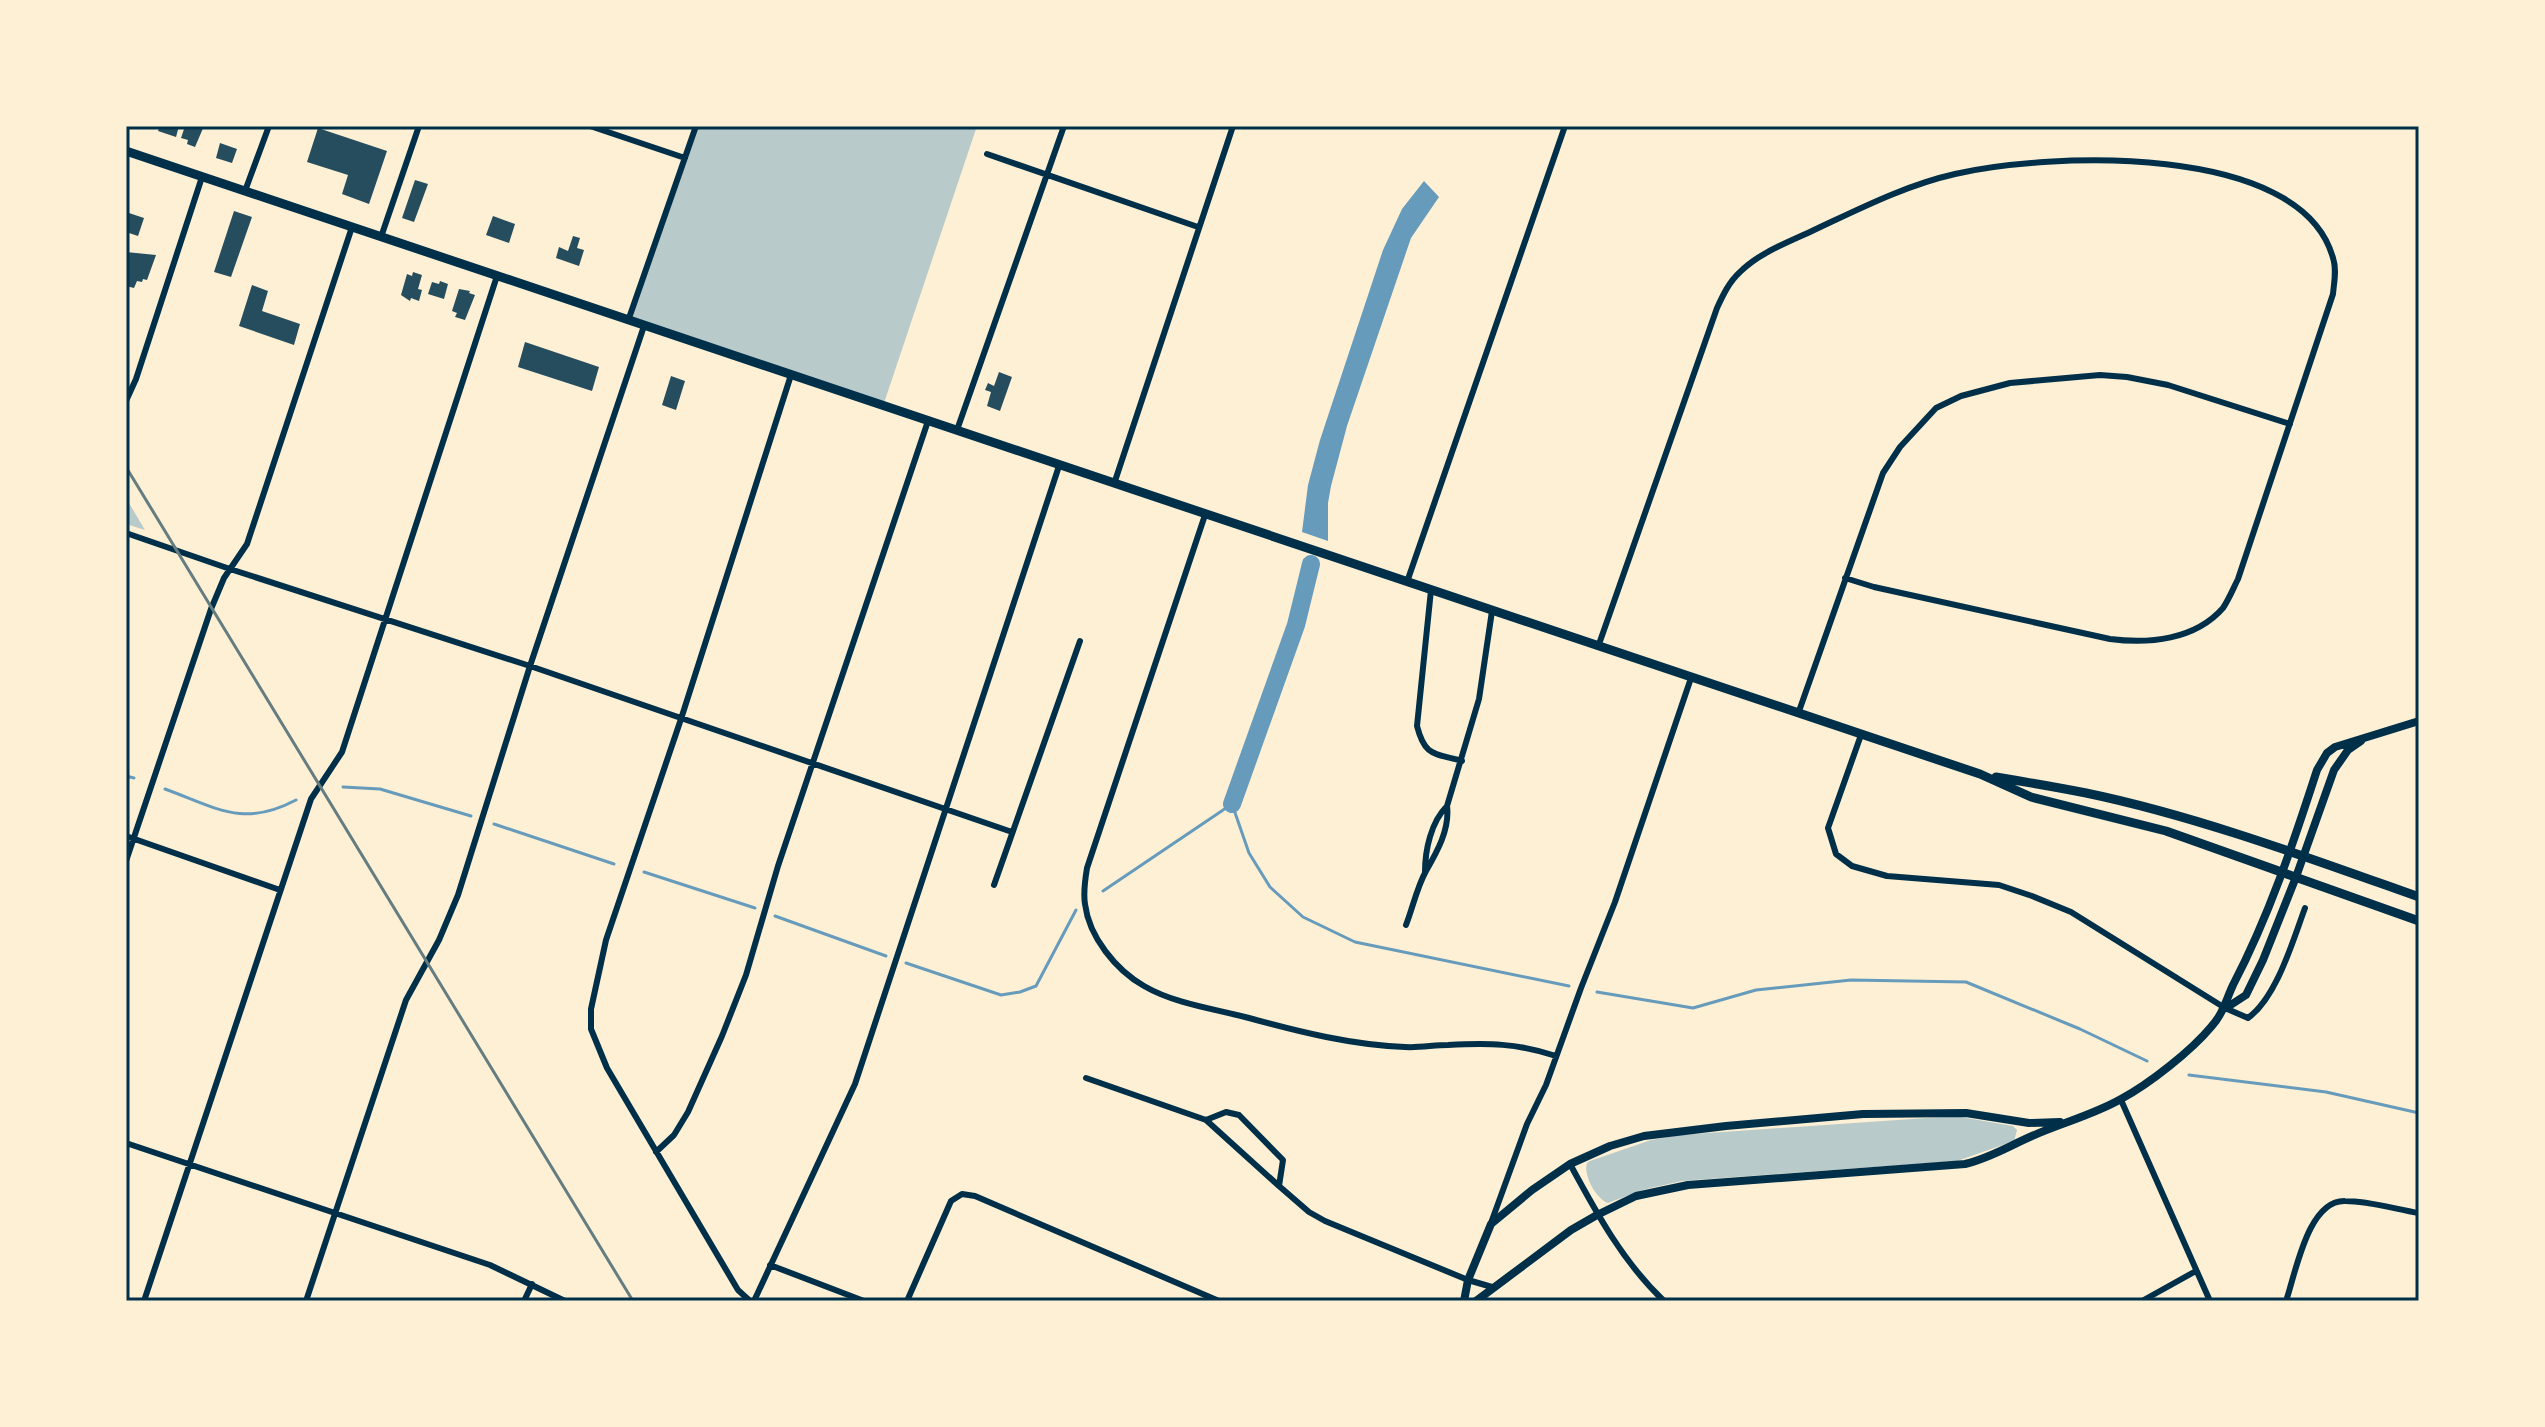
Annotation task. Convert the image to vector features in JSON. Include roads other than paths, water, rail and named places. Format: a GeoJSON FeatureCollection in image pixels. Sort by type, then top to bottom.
{"type":"FeatureCollection","features":[{"type":"Feature","properties":{"kind":"main road"},"geometry":{"type":"LineString","coordinates":[[126,151],[1980,774],[2031,797],[2166,831],[2419,921]]}},
{"type":"Feature","properties":{"kind":"main road"},"geometry":{"type":"LineString","coordinates":[[1980,774],[2087,793],[2206,825],[2419,897]]}},
{"type":"Feature","properties":{"kind":"street"},"geometry":{"type":"LineString","coordinates":[[245,191],[269,126]]}},
{"type":"Feature","properties":{"kind":"street"},"geometry":{"type":"LineString","coordinates":[[381,237],[419,126]]}},
{"type":"Feature","properties":{"kind":"street"},"geometry":{"type":"LineString","coordinates":[[590,126],[685,158]]}},
{"type":"Feature","properties":{"kind":"street"},"geometry":{"type":"LineString","coordinates":[[628,321],[696,126]]}},
{"type":"Feature","properties":{"kind":"street"},"geometry":{"type":"LineString","coordinates":[[957,430],[1064,126]]}},
{"type":"Feature","properties":{"kind":"street"},"geometry":{"type":"LineString","coordinates":[[1114,484],[1233,126]]}},
{"type":"Feature","properties":{"kind":"street"},"geometry":{"type":"LineString","coordinates":[[1407,582],[1565,126]]}},
{"type":"Feature","properties":{"kind":"street"},"geometry":{"type":"LineString","coordinates":[[987,154],[1198,227]]}},
{"type":"Feature","properties":{"kind":"street"},"geometry":{"type":"LineString","coordinates":[[1598,647],[1717,308],[1740,271],[1767,252],[1887,196],[1953,174],[2017,164],[2080,159],[2146,161],[2233,178],[2287,199],[2316,225],[2333,258],[2333,294],[2238,579],[2221,610],[2195,628],[2159,641],[2135,643],[1874,587],[1845,578]]}},
{"type":"Feature","properties":{"kind":"street"},"geometry":{"type":"LineString","coordinates":[[126,401],[202,177]]}},
{"type":"Feature","properties":{"kind":"street"},"geometry":{"type":"LineString","coordinates":[[126,861],[130,837],[211,609],[224,578],[247,544],[352,227]]}},
{"type":"Feature","properties":{"kind":"street"},"geometry":{"type":"LineString","coordinates":[[144,1301],[311,799],[342,752],[497,276]]}},
{"type":"Feature","properties":{"kind":"street"},"geometry":{"type":"LineString","coordinates":[[306,1301],[406,1000],[439,940],[458,895],[530,666],[644,326]]}},
{"type":"Feature","properties":{"kind":"street"},"geometry":{"type":"LineString","coordinates":[[791,375],[681,719],[606,940],[591,1009],[591,1029],[607,1068],[738,1290],[752,1301],[855,1084],[1059,466]]}},
{"type":"Feature","properties":{"kind":"street"},"geometry":{"type":"LineString","coordinates":[[1798,714],[1883,473],[1919,424],[1936,408],[1961,396],[2010,383],[2100,375],[2168,385],[2290,424]]}},
{"type":"Feature","properties":{"kind":"street"},"geometry":{"type":"LineString","coordinates":[[656,1152],[674,1135],[688,1112],[746,975],[778,866],[928,421]]}},
{"type":"Feature","properties":{"kind":"street"},"geometry":{"type":"LineString","coordinates":[[1205,515],[1087,868],[1085,904],[1089,920],[1104,948],[1117,965],[1145,987],[1167,996],[1301,1032],[1406,1047],[1499,1044],[1528,1047],[1556,1056]]}},
{"type":"Feature","properties":{"kind":"street"},"geometry":{"type":"LineString","coordinates":[[126,533],[530,666],[1012,832]]}},
{"type":"Feature","properties":{"kind":"street"},"geometry":{"type":"LineString","coordinates":[[1431,590],[1417,726],[1421,742],[1428,751],[1462,761]]}},
{"type":"Feature","properties":{"kind":"street"},"geometry":{"type":"LineString","coordinates":[[1406,925],[1425,872],[1435,858],[1448,817],[1447,806],[1479,699],[1492,611]]}},
{"type":"Feature","properties":{"kind":"street"},"geometry":{"type":"LineString","coordinates":[[994,885],[1080,641]]}},
{"type":"Feature","properties":{"kind":"street"},"geometry":{"type":"LineString","coordinates":[[1464,1301],[1468,1280],[1527,1124],[1546,1085],[1615,902],[1691,678]]}},
{"type":"Feature","properties":{"kind":"street"},"geometry":{"type":"LineString","coordinates":[[1476,1301],[1562,1237],[1636,1196],[1688,1185],[1965,1164],[1984,1159],[2121,1100],[2191,1046],[2211,1028],[2225,1008],[2263,924],[2317,770],[2327,753],[2350,741],[2419,721]]}},
{"type":"Feature","properties":{"kind":"street"},"geometry":{"type":"LineString","coordinates":[[1861,735],[1828,828],[1836,854],[1852,866],[1887,876],[1999,885],[2032,896],[2071,912],[2225,1008],[2248,1018],[2255,1013],[2279,974],[2305,908]]}},
{"type":"Feature","properties":{"kind":"street"},"geometry":{"type":"LineString","coordinates":[[2225,1008],[2246,995],[2263,960],[2334,770],[2348,750],[2365,738]]}},
{"type":"Feature","properties":{"kind":"street"},"geometry":{"type":"LineString","coordinates":[[1425,872],[1425,854],[1439,814],[1447,806]]}},
{"type":"Feature","properties":{"kind":"street"},"geometry":{"type":"LineString","coordinates":[[130,837],[280,890]]}},
{"type":"Feature","properties":{"kind":"street"},"geometry":{"type":"LineString","coordinates":[[1086,1078],[1206,1120],[1293,1200],[1325,1221],[1492,1287]]}},
{"type":"Feature","properties":{"kind":"street"},"geometry":{"type":"LineString","coordinates":[[2121,1100],[2208,1297]]}},
{"type":"Feature","properties":{"kind":"street"},"geometry":{"type":"LineString","coordinates":[[1206,1120],[1226,1112],[1239,1115],[1283,1160],[1279,1186]]}},
{"type":"Feature","properties":{"kind":"street"},"geometry":{"type":"LineString","coordinates":[[1491,1224],[1570,1164],[1599,1150],[1644,1136],[1837,1116],[1947,1112],[2029,1123],[2069,1122]]}},
{"type":"Feature","properties":{"kind":"street"},"geometry":{"type":"LineString","coordinates":[[126,1143],[490,1265],[565,1301]]}},
{"type":"Feature","properties":{"kind":"street"},"geometry":{"type":"LineString","coordinates":[[1570,1164],[1597,1215],[1629,1263],[1664,1301]]}},
{"type":"Feature","properties":{"kind":"street"},"geometry":{"type":"LineString","coordinates":[[907,1301],[951,1201],[962,1194],[975,1196],[1219,1301]]}},
{"type":"Feature","properties":{"kind":"street"},"geometry":{"type":"LineString","coordinates":[[2286,1301],[2309,1230],[2324,1207],[2345,1201],[2419,1213]]}},
{"type":"Feature","properties":{"kind":"street"},"geometry":{"type":"LineString","coordinates":[[770,1265],[864,1301]]}},
{"type":"Feature","properties":{"kind":"street"},"geometry":{"type":"LineString","coordinates":[[2142,1301],[2196,1271]]}},
{"type":"Feature","properties":{"kind":"street"},"geometry":{"type":"LineString","coordinates":[[524,1301],[532,1284]]}},
{"type":"Feature","properties":{"kind":"water"},"geometry":{"type":"Polygon","coordinates":[[[1424,181],[1439,197],[1411,238],[1347,426],[1328,503],[1328,541],[1302,532],[1308,485],[1320,440],[1383,250],[1402,209],[1424,181]]]}},
{"type":"Feature","properties":{"kind":"waterway"},"geometry":{"type":"LineString","coordinates":[[1232,804],[1296,625],[1311,564]]}},
{"type":"Feature","properties":{"kind":"waterway"},"geometry":{"type":"LineString","coordinates":[[126,776],[134,778]]}},
{"type":"Feature","properties":{"kind":"waterway"},"geometry":{"type":"LineString","coordinates":[[343,787],[380,789],[471,816]]}},
{"type":"Feature","properties":{"kind":"waterway"},"geometry":{"type":"LineString","coordinates":[[165,789],[215,808],[245,814],[260,813],[296,800]]}},
{"type":"Feature","properties":{"kind":"waterway"},"geometry":{"type":"LineString","coordinates":[[1103,891],[1232,804],[1249,853],[1270,887],[1303,917],[1355,942],[1569,986]]}},
{"type":"Feature","properties":{"kind":"waterway"},"geometry":{"type":"LineString","coordinates":[[494,824],[614,864]]}},
{"type":"Feature","properties":{"kind":"waterway"},"geometry":{"type":"LineString","coordinates":[[644,872],[755,908]]}},
{"type":"Feature","properties":{"kind":"waterway"},"geometry":{"type":"LineString","coordinates":[[906,963],[1001,995],[1020,992],[1036,986],[1076,910]]}},
{"type":"Feature","properties":{"kind":"waterway"},"geometry":{"type":"LineString","coordinates":[[775,916],[886,956]]}},
{"type":"Feature","properties":{"kind":"waterway"},"geometry":{"type":"LineString","coordinates":[[1597,992],[1693,1008],[1756,990],[1851,980],[1966,982],[2080,1029],[2147,1061]]}},
{"type":"Feature","properties":{"kind":"waterway"},"geometry":{"type":"LineString","coordinates":[[2189,1075],[2326,1092],[2419,1113]]}},
{"type":"Feature","properties":{"kind":"railway"},"geometry":{"type":"LineString","coordinates":[[126,467],[633,1301]]}}]}
